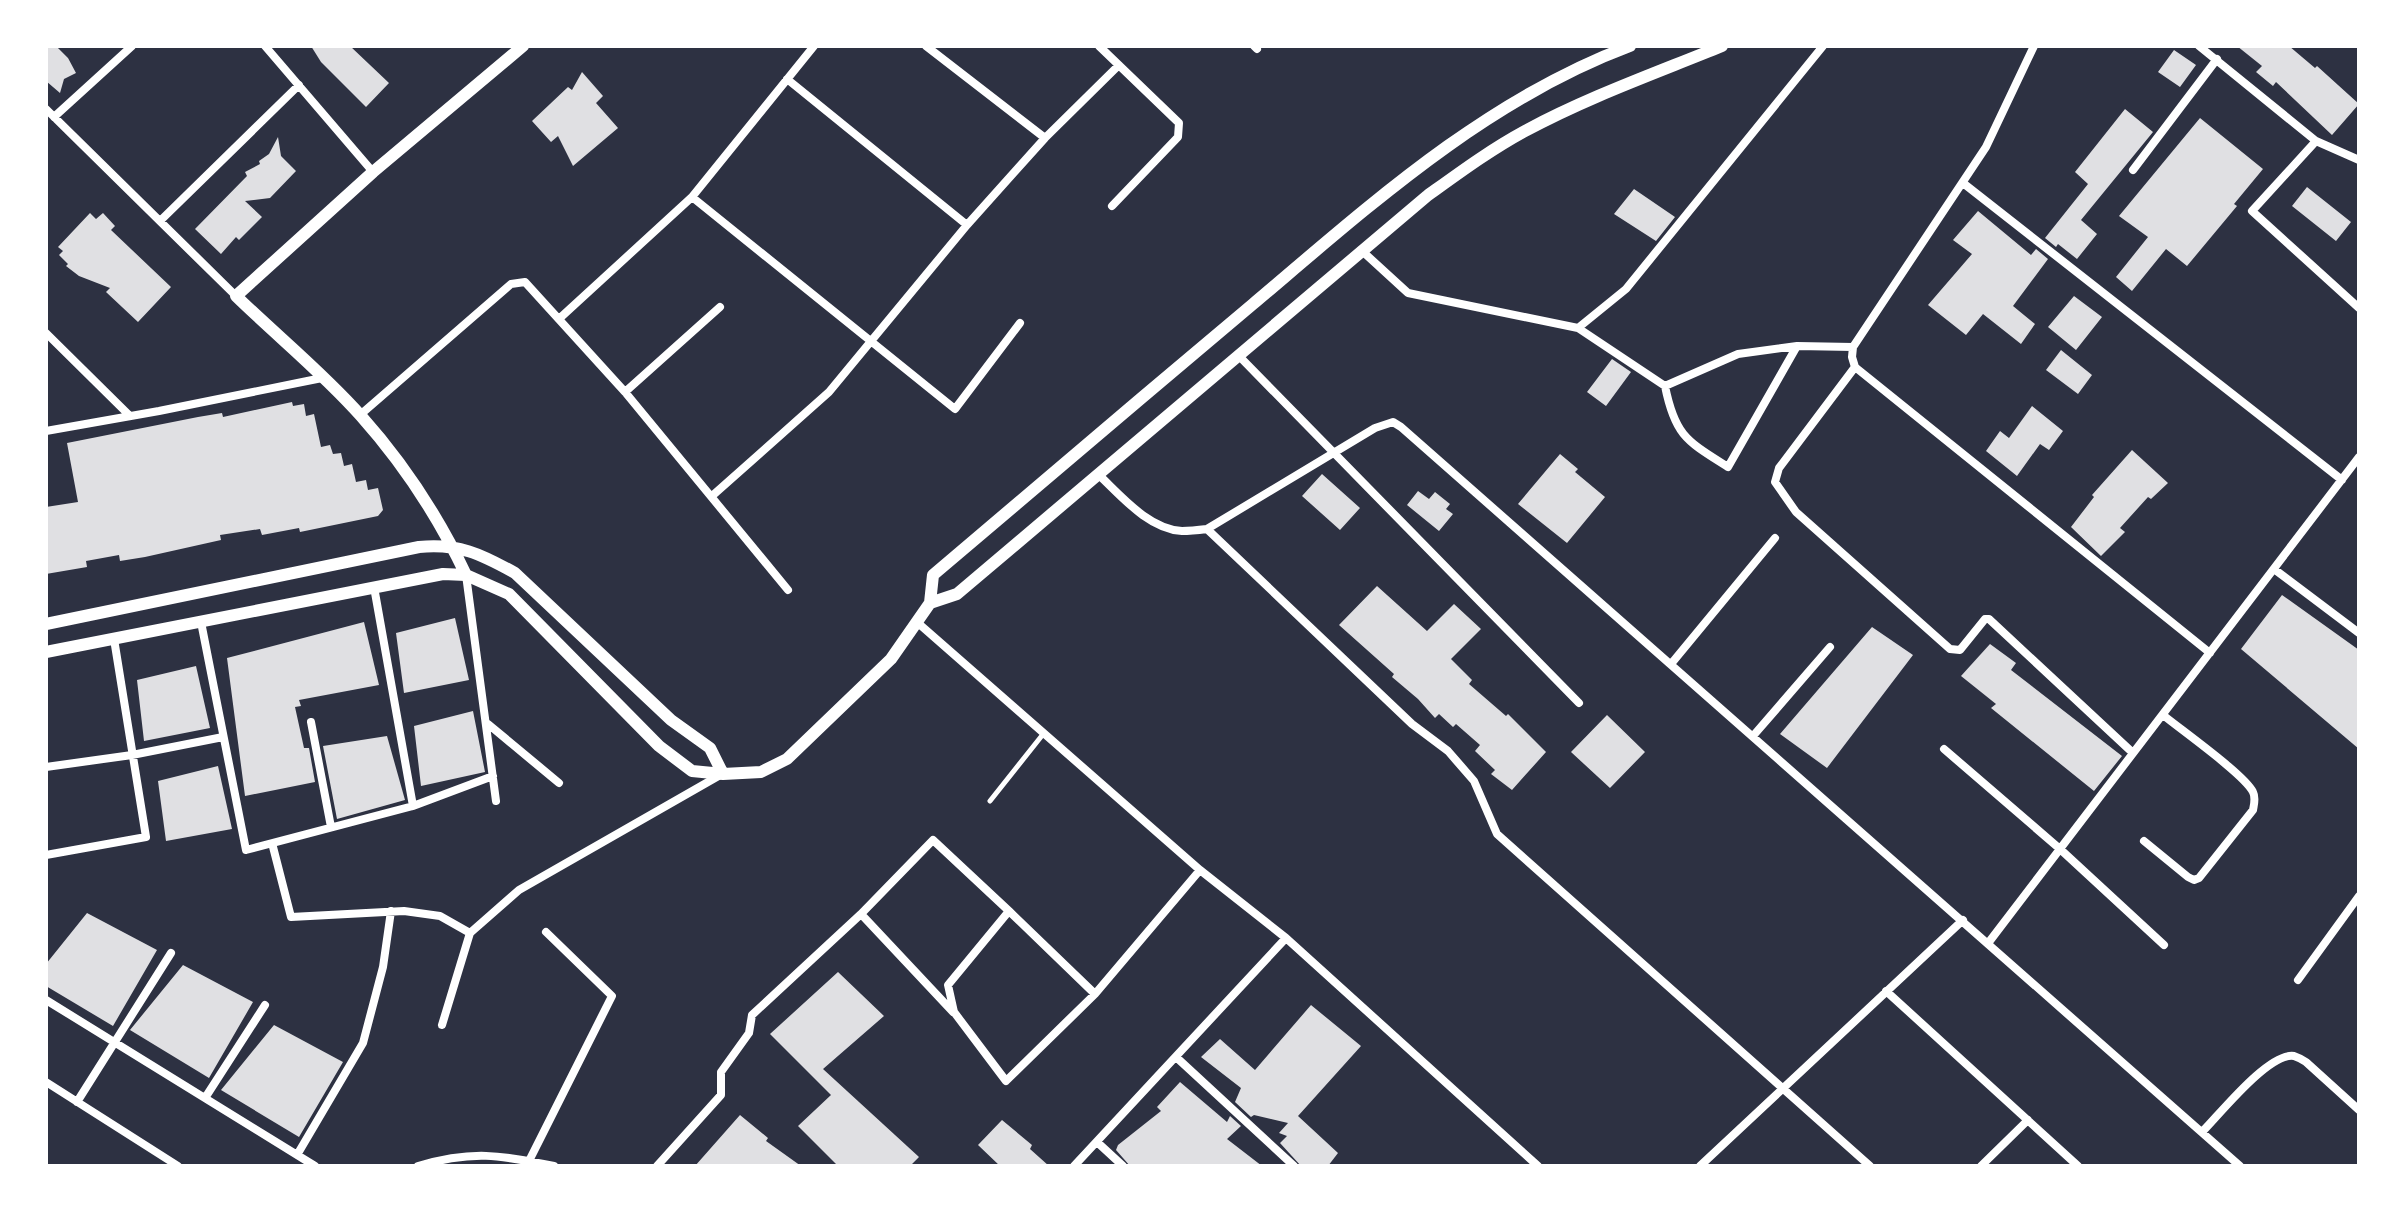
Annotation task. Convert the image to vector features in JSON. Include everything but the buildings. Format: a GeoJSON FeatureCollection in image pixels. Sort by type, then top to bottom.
{"type":"FeatureCollection","features":[{"type":"Feature","properties":{"kind":"street"},"geometry":{"type":"LineString","coordinates":[[54,117],[132,46]]}},
{"type":"Feature","properties":{"kind":"street"},"geometry":{"type":"LineString","coordinates":[[265,46],[373,172]]}},
{"type":"Feature","properties":{"kind":"street"},"geometry":{"type":"LineString","coordinates":[[236,296],[373,172],[523,46]]}},
{"type":"Feature","properties":{"kind":"street"},"geometry":{"type":"LineString","coordinates":[[560,318],[692,197],[814,46]]}},
{"type":"Feature","properties":{"kind":"street"},"geometry":{"type":"LineString","coordinates":[[926,46],[1045,138]]}},
{"type":"Feature","properties":{"kind":"street"},"geometry":{"type":"LineString","coordinates":[[1099,46],[1179,123],[1181,132],[1112,206]]}},
{"type":"Feature","properties":{"kind":"street"},"geometry":{"type":"LineString","coordinates":[[46,652],[443,574],[466,575],[509,594],[659,746],[692,771],[723,774],[761,772],[787,759],[891,659],[930,603],[933,575],[1403,177],[1523,97],[1559,77],[1630,46]]}},
{"type":"Feature","properties":{"kind":"street"},"geometry":{"type":"LineString","coordinates":[[930,603],[957,594],[1100,476],[1361,250],[1476,161],[1524,131],[1587,101],[1722,46]]}},
{"type":"Feature","properties":{"kind":"street"},"geometry":{"type":"LineString","coordinates":[[1578,328],[1626,289],[1730,165],[1823,46]]}},
{"type":"Feature","properties":{"kind":"street"},"geometry":{"type":"LineString","coordinates":[[2034,46],[1986,147],[1853,347],[1852,357],[1855,367],[2210,653]]}},
{"type":"Feature","properties":{"kind":"street"},"geometry":{"type":"LineString","coordinates":[[2199,46],[2316,141],[2359,160]]}},
{"type":"Feature","properties":{"kind":"street"},"geometry":{"type":"LineString","coordinates":[[2133,170],[2217,59]]}},
{"type":"Feature","properties":{"kind":"street"},"geometry":{"type":"LineString","coordinates":[[712,496],[829,392],[967,225],[1045,138],[1119,65]]}},
{"type":"Feature","properties":{"kind":"street"},"geometry":{"type":"LineString","coordinates":[[787,79],[967,225]]}},
{"type":"Feature","properties":{"kind":"street"},"geometry":{"type":"LineString","coordinates":[[160,221],[299,85]]}},
{"type":"Feature","properties":{"kind":"street"},"geometry":{"type":"LineString","coordinates":[[46,109],[360,415],[406,473],[452,546],[466,575],[496,801]]}},
{"type":"Feature","properties":{"kind":"street"},"geometry":{"type":"LineString","coordinates":[[2316,141],[2252,211],[2359,308]]}},
{"type":"Feature","properties":{"kind":"street"},"geometry":{"type":"LineString","coordinates":[[1963,183],[2342,480]]}},
{"type":"Feature","properties":{"kind":"street"},"geometry":{"type":"LineString","coordinates":[[692,197],[955,409],[1020,323]]}},
{"type":"Feature","properties":{"kind":"street"},"geometry":{"type":"LineString","coordinates":[[1361,250],[1408,293],[1578,328],[1665,386],[1670,413],[1685,439],[1728,467],[1797,346]]}},
{"type":"Feature","properties":{"kind":"street"},"geometry":{"type":"LineString","coordinates":[[360,415],[511,284],[525,282],[625,392],[788,590]]}},
{"type":"Feature","properties":{"kind":"street"},"geometry":{"type":"LineString","coordinates":[[625,392],[720,307]]}},
{"type":"Feature","properties":{"kind":"street"},"geometry":{"type":"LineString","coordinates":[[46,333],[130,416]]}},
{"type":"Feature","properties":{"kind":"street"},"geometry":{"type":"LineString","coordinates":[[1665,386],[1738,354],[1797,346],[1853,347]]}},
{"type":"Feature","properties":{"kind":"street"},"geometry":{"type":"LineString","coordinates":[[1239,356],[1579,703]]}},
{"type":"Feature","properties":{"kind":"street"},"geometry":{"type":"LineString","coordinates":[[1855,367],[1779,468],[1775,482],[1796,512],[1950,649],[1960,650],[1985,619],[1989,619],[2133,753]]}},
{"type":"Feature","properties":{"kind":"street"},"geometry":{"type":"LineString","coordinates":[[46,431],[322,378]]}},
{"type":"Feature","properties":{"kind":"street"},"geometry":{"type":"LineString","coordinates":[[1100,476],[1132,507],[1158,523],[1180,531],[1207,529],[1385,423],[1393,422],[1989,942],[2240,1166]]}},
{"type":"Feature","properties":{"kind":"street"},"geometry":{"type":"LineString","coordinates":[[1989,942],[2359,457]]}},
{"type":"Feature","properties":{"kind":"street"},"geometry":{"type":"LineString","coordinates":[[1207,529],[1412,724],[1448,751],[1474,781],[1497,834],[1870,1166]]}},
{"type":"Feature","properties":{"kind":"street"},"geometry":{"type":"LineString","coordinates":[[1671,664],[1775,538]]}},
{"type":"Feature","properties":{"kind":"street"},"geometry":{"type":"LineString","coordinates":[[46,624],[419,547],[452,546],[492,560],[515,573],[671,720],[710,748],[723,774]]}},
{"type":"Feature","properties":{"kind":"street"},"geometry":{"type":"LineString","coordinates":[[2274,569],[2359,633]]}},
{"type":"Feature","properties":{"kind":"street"},"geometry":{"type":"LineString","coordinates":[[516,601],[530,586]]}},
{"type":"Feature","properties":{"kind":"street"},"geometry":{"type":"LineString","coordinates":[[374,587],[413,806]]}},
{"type":"Feature","properties":{"kind":"street"},"geometry":{"type":"LineString","coordinates":[[201,622],[246,850],[413,806],[493,776]]}},
{"type":"Feature","properties":{"kind":"street"},"geometry":{"type":"LineString","coordinates":[[918,623],[1200,870],[1286,938],[1533,1165]]}},
{"type":"Feature","properties":{"kind":"street"},"geometry":{"type":"LineString","coordinates":[[46,855],[146,837],[114,639]]}},
{"type":"Feature","properties":{"kind":"street"},"geometry":{"type":"LineString","coordinates":[[1753,736],[1830,647]]}},
{"type":"Feature","properties":{"kind":"street"},"geometry":{"type":"LineString","coordinates":[[2144,841],[2188,877],[2199,878],[2253,810],[2255,800],[2253,791],[2246,783],[2163,715]]}},
{"type":"Feature","properties":{"kind":"street"},"geometry":{"type":"LineString","coordinates":[[311,722],[331,827]]}},
{"type":"Feature","properties":{"kind":"street"},"geometry":{"type":"LineString","coordinates":[[487,723],[559,783]]}},
{"type":"Feature","properties":{"kind":"street"},"geometry":{"type":"LineString","coordinates":[[46,767],[132,755],[223,737]]}},
{"type":"Feature","properties":{"kind":"street"},"geometry":{"type":"LineString","coordinates":[[1944,749],[2060,849],[2164,945]]}},
{"type":"Feature","properties":{"kind":"street"},"geometry":{"type":"LineString","coordinates":[[442,1025],[470,933],[519,890],[723,774]]}},
{"type":"Feature","properties":{"kind":"street"},"geometry":{"type":"LineString","coordinates":[[657,1166],[721,1095],[721,1072],[749,1033],[752,1015],[861,914],[933,840],[1095,994]]}},
{"type":"Feature","properties":{"kind":"street"},"geometry":{"type":"LineString","coordinates":[[272,843],[291,917],[391,911],[440,916],[470,933]]}},
{"type":"Feature","properties":{"kind":"street"},"geometry":{"type":"LineString","coordinates":[[861,914],[954,1012],[1006,1081],[1095,994],[1200,870]]}},
{"type":"Feature","properties":{"kind":"street"},"geometry":{"type":"LineString","coordinates":[[2298,980],[2359,896]]}},
{"type":"Feature","properties":{"kind":"street"},"geometry":{"type":"LineString","coordinates":[[297,1155],[363,1043],[383,967],[391,911]]}},
{"type":"Feature","properties":{"kind":"street"},"geometry":{"type":"LineString","coordinates":[[954,1012],[948,985],[1009,911]]}},
{"type":"Feature","properties":{"kind":"street"},"geometry":{"type":"LineString","coordinates":[[1700,1166],[1963,920]]}},
{"type":"Feature","properties":{"kind":"street"},"geometry":{"type":"LineString","coordinates":[[529,1161],[612,996],[546,932]]}},
{"type":"Feature","properties":{"kind":"street"},"geometry":{"type":"LineString","coordinates":[[1074,1166],[1286,938]]}},
{"type":"Feature","properties":{"kind":"street"},"geometry":{"type":"LineString","coordinates":[[77,1102],[171,953]]}},
{"type":"Feature","properties":{"kind":"street"},"geometry":{"type":"LineString","coordinates":[[1886,991],[2078,1166]]}},
{"type":"Feature","properties":{"kind":"street"},"geometry":{"type":"LineString","coordinates":[[46,1000],[315,1166]]}},
{"type":"Feature","properties":{"kind":"street"},"geometry":{"type":"LineString","coordinates":[[205,1098],[265,1005]]}},
{"type":"Feature","properties":{"kind":"street"},"geometry":{"type":"LineString","coordinates":[[2202,1132],[2264,1068],[2285,1057],[2296,1056],[2306,1062],[2359,1110]]}},
{"type":"Feature","properties":{"kind":"street"},"geometry":{"type":"LineString","coordinates":[[1176,1057],[1294,1166]]}},
{"type":"Feature","properties":{"kind":"street"},"geometry":{"type":"LineString","coordinates":[[46,1082],[178,1166]]}},
{"type":"Feature","properties":{"kind":"street"},"geometry":{"type":"LineString","coordinates":[[1981,1166],[2028,1120]]}},
{"type":"Feature","properties":{"kind":"street"},"geometry":{"type":"LineString","coordinates":[[1097,1142],[1123,1166]]}},
{"type":"Feature","properties":{"kind":"street"},"geometry":{"type":"LineString","coordinates":[[418,1166],[468,1155],[498,1155],[554,1166]]}},
{"type":"Feature","properties":{"kind":"lane"},"geometry":{"type":"LineString","coordinates":[[990,801],[1044,732]]}}]}
